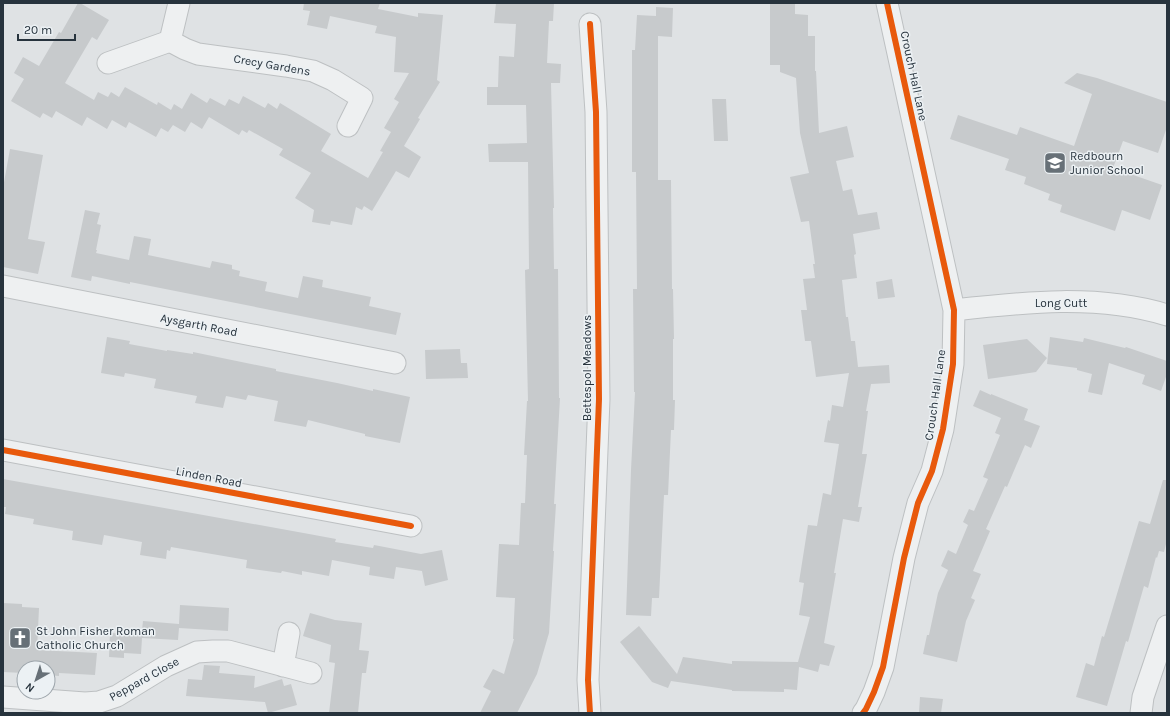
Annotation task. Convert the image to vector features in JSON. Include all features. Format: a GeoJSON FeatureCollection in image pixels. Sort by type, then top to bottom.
{"type":"FeatureCollection","features":[{"type":"Feature","properties":{"kind":"street"},"geometry":{"type":"LineString","coordinates":[[108,63],[170,41],[179,3]]}},
{"type":"Feature","properties":{"kind":"street","name":"Crouch Hall Lane"},"geometry":{"type":"LineString","coordinates":[[863,713],[874,692],[883,667],[906,551],[918,504],[932,471],[944,429],[953,364],[954,310],[886,3]]}},
{"type":"Feature","properties":{"kind":"street","name":"Bettespol Meadows"},"geometry":{"type":"LineString","coordinates":[[590,24],[596,112],[599,399],[588,680],[590,713]]}},
{"type":"Feature","properties":{"kind":"street","name":"Crecy Gardens"},"geometry":{"type":"LineString","coordinates":[[170,41],[184,49],[198,54],[313,71],[333,80],[362,98],[348,126]]}},
{"type":"Feature","properties":{"kind":"street","name":"Aysgarth Road"},"geometry":{"type":"LineString","coordinates":[[3,286],[395,364]]}},
{"type":"Feature","properties":{"kind":"street","name":"Long Cutt"},"geometry":{"type":"LineString","coordinates":[[954,310],[1037,301],[1071,301],[1123,305],[1167,315]]}},
{"type":"Feature","properties":{"kind":"street","name":"Linden Road"},"geometry":{"type":"LineString","coordinates":[[3,450],[411,526]]}},
{"type":"Feature","properties":{"kind":"street"},"geometry":{"type":"LineString","coordinates":[[1141,713],[1143,697],[1167,626]]}},
{"type":"Feature","properties":{"kind":"street"},"geometry":{"type":"LineString","coordinates":[[283,666],[289,634]]}},
{"type":"Feature","properties":{"kind":"street","name":"Peppard Close"},"geometry":{"type":"LineString","coordinates":[[3,697],[85,703],[99,702],[117,696],[166,666],[197,652],[228,651],[311,673]]}},
{"type":"Feature","properties":{"kind":"building"},"geometry":{"type":"Polygon","coordinates":[[[78,3],[109,20],[97,40],[92,37],[65,83],[94,100],[98,92],[108,97],[111,92],[119,97],[125,87],[157,105],[158,102],[171,110],[174,104],[182,109],[191,93],[207,103],[210,98],[225,106],[229,99],[239,104],[243,96],[265,108],[268,103],[277,109],[280,103],[331,134],[321,151],[368,178],[383,152],[380,151],[391,132],[384,128],[399,102],[394,99],[409,73],[394,72],[396,37],[375,33],[377,26],[330,16],[327,29],[307,25],[310,11],[303,10],[304,3],[380,3],[378,9],[418,17],[418,13],[443,15],[437,80],[440,82],[418,118],[420,119],[404,146],[421,157],[409,178],[396,171],[372,211],[364,206],[362,210],[356,207],[352,225],[331,221],[330,225],[312,222],[314,210],[295,198],[311,173],[279,155],[283,149],[249,130],[247,133],[242,130],[239,135],[209,117],[202,129],[191,122],[185,132],[173,125],[168,132],[161,128],[156,137],[129,122],[126,128],[112,120],[107,129],[87,117],[82,126],[56,111],[52,118],[43,113],[40,118],[11,101],[24,79],[14,73],[23,57],[39,66],[59,32],[61,33],[78,3]]]}},
{"type":"Feature","properties":{"kind":"building"},"geometry":{"type":"Polygon","coordinates":[[[496,3],[554,3],[553,21],[549,21],[547,63],[561,64],[560,83],[551,83],[554,269],[558,269],[560,398],[549,633],[537,674],[517,713],[480,713],[491,691],[483,687],[493,669],[504,674],[514,639],[515,598],[496,597],[499,544],[519,545],[521,503],[525,503],[527,455],[524,455],[528,401],[525,270],[529,269],[528,162],[489,162],[488,144],[527,143],[526,105],[487,105],[487,87],[498,87],[499,56],[514,57],[516,24],[494,23],[496,3]]]}},
{"type":"Feature","properties":{"kind":"building"},"geometry":{"type":"Polygon","coordinates":[[[770,3],[795,3],[795,14],[808,15],[808,36],[815,36],[815,71],[819,133],[847,126],[854,157],[836,161],[843,191],[852,189],[858,215],[877,212],[880,229],[853,234],[857,278],[842,280],[846,317],[848,317],[851,341],[855,341],[858,367],[889,365],[890,383],[871,384],[866,411],[868,411],[862,454],[867,454],[858,507],[862,507],[859,522],[843,519],[834,573],[836,573],[824,643],[835,646],[829,666],[820,664],[818,672],[799,667],[797,690],[784,689],[784,692],[732,691],[671,681],[668,688],[652,682],[620,642],[639,626],[677,674],[683,657],[732,664],[732,661],[798,662],[810,617],[799,615],[804,583],[799,582],[808,525],[817,526],[823,493],[831,495],[839,444],[824,442],[828,420],[830,421],[832,405],[843,407],[849,373],[816,377],[811,341],[805,341],[801,310],[807,310],[803,279],[815,278],[813,264],[815,264],[809,221],[801,222],[790,177],[809,173],[800,133],[796,78],[780,72],[780,65],[770,65],[770,3]]]}},
{"type":"Feature","properties":{"kind":"building"},"geometry":{"type":"Polygon","coordinates":[[[656,7],[673,8],[672,37],[658,36],[658,180],[671,180],[674,339],[673,400],[675,400],[674,430],[671,430],[668,495],[664,495],[659,598],[652,598],[651,616],[626,615],[635,392],[633,289],[637,289],[636,172],[632,172],[632,50],[635,50],[637,15],[656,16],[656,7]]]}},
{"type":"Feature","properties":{"kind":"building"},"geometry":{"type":"Polygon","coordinates":[[[1077,73],[1097,78],[1167,102],[1167,127],[1158,153],[1123,141],[1113,168],[1162,185],[1150,220],[1122,210],[1115,231],[1060,212],[1062,205],[1048,200],[1050,194],[1024,184],[1026,177],[1005,170],[1009,159],[950,139],[958,115],[1017,135],[1020,127],[1074,146],[1092,94],[1064,83],[1077,73]]]}},
{"type":"Feature","properties":{"kind":"building"},"geometry":{"type":"Polygon","coordinates":[[[712,99],[726,99],[728,141],[714,141],[712,99]]]}},
{"type":"Feature","properties":{"kind":"building"},"geometry":{"type":"Polygon","coordinates":[[[10,149],[43,155],[28,239],[45,242],[38,274],[3,267],[3,188],[10,149]]]}},
{"type":"Feature","properties":{"kind":"building"},"geometry":{"type":"Polygon","coordinates":[[[85,210],[100,213],[97,224],[101,225],[96,253],[129,260],[134,236],[151,239],[148,255],[210,268],[212,261],[232,265],[232,269],[240,271],[239,276],[267,282],[265,291],[298,298],[303,276],[323,280],[322,287],[371,297],[369,306],[401,313],[396,335],[130,282],[130,284],[92,276],[91,281],[71,277],[85,210]]]}},
{"type":"Feature","properties":{"kind":"building"},"geometry":{"type":"Polygon","coordinates":[[[892,279],[895,297],[878,299],[876,282],[892,279]]]}},
{"type":"Feature","properties":{"kind":"building"},"geometry":{"type":"Polygon","coordinates":[[[107,337],[130,341],[129,344],[167,351],[193,354],[193,352],[276,369],[276,371],[410,397],[400,443],[365,436],[365,434],[308,420],[306,427],[274,421],[278,401],[248,395],[246,400],[226,396],[223,408],[195,403],[197,396],[154,388],[156,379],[125,373],[124,377],[101,373],[107,337]]]}},
{"type":"Feature","properties":{"kind":"building"},"geometry":{"type":"Polygon","coordinates":[[[1050,337],[1083,342],[1084,338],[1126,347],[1167,361],[1167,374],[1161,391],[1142,384],[1145,375],[1109,363],[1102,395],[1088,392],[1092,374],[1077,370],[1077,368],[1047,364],[1050,337]]]}},
{"type":"Feature","properties":{"kind":"building"},"geometry":{"type":"Polygon","coordinates":[[[1027,339],[1047,358],[1036,372],[988,379],[983,345],[1027,339]]]}},
{"type":"Feature","properties":{"kind":"building"},"geometry":{"type":"Polygon","coordinates":[[[460,349],[461,363],[467,363],[468,378],[426,379],[425,350],[460,349]]]}},
{"type":"Feature","properties":{"kind":"building"},"geometry":{"type":"Polygon","coordinates":[[[980,390],[1028,409],[1024,420],[1040,426],[1031,448],[1025,445],[1007,487],[1005,486],[986,529],[990,531],[973,571],[981,574],[971,598],[975,600],[966,621],[957,662],[923,654],[927,635],[929,635],[938,593],[948,570],[941,566],[948,550],[956,554],[968,525],[963,522],[969,509],[974,511],[988,479],[983,477],[1000,435],[995,433],[1001,418],[973,406],[980,390]]]}},
{"type":"Feature","properties":{"kind":"building"},"geometry":{"type":"Polygon","coordinates":[[[3,479],[336,539],[335,542],[373,548],[374,545],[421,554],[442,550],[448,580],[425,586],[422,571],[396,567],[394,579],[369,575],[370,567],[332,560],[329,576],[302,571],[302,575],[282,571],[281,573],[246,568],[247,560],[171,547],[170,551],[167,550],[166,559],[140,555],[142,542],[104,535],[102,545],[72,540],[73,531],[33,524],[34,519],[5,514],[6,507],[3,507],[3,479]]]}},
{"type":"Feature","properties":{"kind":"building"},"geometry":{"type":"Polygon","coordinates":[[[1163,480],[1167,480],[1167,540],[1164,552],[1159,551],[1157,558],[1156,557],[1148,588],[1144,586],[1128,642],[1126,641],[1107,706],[1076,697],[1086,663],[1094,666],[1102,636],[1104,637],[1139,521],[1150,524],[1163,480]]]}},
{"type":"Feature","properties":{"kind":"building","name":"St John Fisher Roman Catholic Church"},"geometry":{"type":"Polygon","coordinates":[[[3,603],[22,604],[22,607],[39,608],[37,650],[97,653],[95,675],[59,673],[59,676],[56,676],[56,660],[16,660],[16,673],[3,672],[3,603]]]}},
{"type":"Feature","properties":{"kind":"building"},"geometry":{"type":"Polygon","coordinates":[[[180,605],[229,608],[228,631],[179,628],[178,640],[142,638],[141,654],[124,653],[124,658],[109,657],[110,633],[127,634],[128,629],[142,630],[143,621],[179,624],[180,605]]]}},
{"type":"Feature","properties":{"kind":"building"},"geometry":{"type":"Polygon","coordinates":[[[310,613],[335,620],[362,623],[359,650],[369,651],[366,673],[362,673],[358,713],[329,713],[335,663],[329,662],[331,645],[303,636],[310,613]]]}},
{"type":"Feature","properties":{"kind":"building"},"geometry":{"type":"Polygon","coordinates":[[[204,665],[220,666],[219,673],[255,676],[254,688],[282,679],[284,686],[291,684],[297,705],[268,713],[265,702],[186,696],[188,679],[202,680],[204,665]]]}},
{"type":"Feature","properties":{"kind":"building"},"geometry":{"type":"Polygon","coordinates":[[[920,697],[943,699],[941,713],[919,713],[920,697]]]}},
{"type":"Feature","properties":{"kind":"cycle path"},"geometry":{"type":"LineString","coordinates":[[863,713],[874,692],[883,667],[904,558],[918,503],[932,471],[943,429],[953,364],[954,310],[887,3]]}},
{"type":"Feature","properties":{"kind":"cycle path"},"geometry":{"type":"LineString","coordinates":[[590,24],[596,112],[599,399],[588,680],[590,713]]}},
{"type":"Feature","properties":{"kind":"cycle path"},"geometry":{"type":"LineString","coordinates":[[3,450],[411,526]]}},
{"type":"Feature","properties":{"kind":"place","name":"Redbourn Junior School"},"geometry":{"type":"Point","coordinates":[1055,163]}},
{"type":"Feature","properties":{"kind":"place","name":"St John Fisher Roman Catholic Church"},"geometry":{"type":"Point","coordinates":[20,638]}}]}
